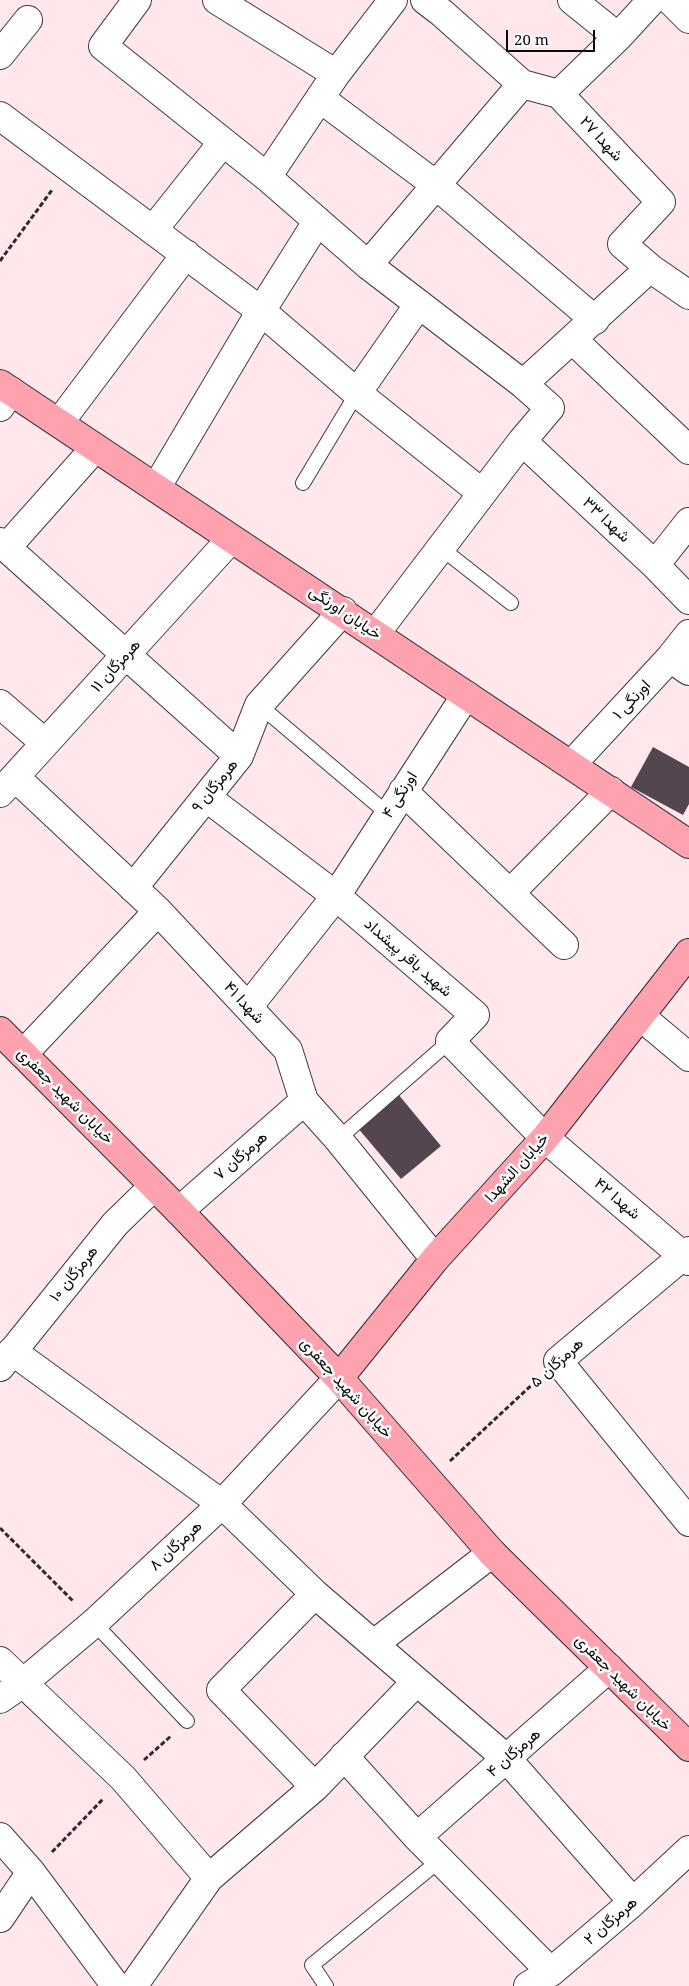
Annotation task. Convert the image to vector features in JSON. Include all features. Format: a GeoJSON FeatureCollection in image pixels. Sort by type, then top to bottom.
{"type":"FeatureCollection","features":[{"type":"Feature","properties":{"kind":"street"},"geometry":{"type":"LineString","coordinates":[[137,0],[103,46],[267,177],[368,265],[522,384],[550,408],[376,633]]}},
{"type":"Feature","properties":{"kind":"street"},"geometry":{"type":"LineString","coordinates":[[217,0],[336,74]]}},
{"type":"Feature","properties":{"kind":"street"},"geometry":{"type":"LineString","coordinates":[[267,177],[336,74],[393,0]]}},
{"type":"Feature","properties":{"kind":"street"},"geometry":{"type":"LineString","coordinates":[[572,0],[618,37]]}},
{"type":"Feature","properties":{"kind":"street"},"geometry":{"type":"LineString","coordinates":[[440,4],[522,84],[559,94],[618,37],[652,0]]}},
{"type":"Feature","properties":{"kind":"street"},"geometry":{"type":"LineString","coordinates":[[670,0],[689,19]]}},
{"type":"Feature","properties":{"kind":"street"},"geometry":{"type":"LineString","coordinates":[[0,54],[28,20]]}},
{"type":"Feature","properties":{"kind":"street"},"geometry":{"type":"LineString","coordinates":[[368,265],[522,84]]}},
{"type":"Feature","properties":{"kind":"street","name":"شهدا ۲۷"},"geometry":{"type":"LineString","coordinates":[[559,94],[662,202],[622,244],[650,268],[689,294]]}},
{"type":"Feature","properties":{"kind":"street"},"geometry":{"type":"LineString","coordinates":[[321,99],[436,185],[595,320]]}},
{"type":"Feature","properties":{"kind":"street"},"geometry":{"type":"LineString","coordinates":[[0,116],[261,311],[482,494]]}},
{"type":"Feature","properties":{"kind":"street"},"geometry":{"type":"LineString","coordinates":[[153,230],[223,142]]}},
{"type":"Feature","properties":{"kind":"street"},"geometry":{"type":"LineString","coordinates":[[156,488],[261,311],[317,222]]}},
{"type":"Feature","properties":{"kind":"street"},"geometry":{"type":"LineString","coordinates":[[59,423],[186,254]]}},
{"type":"Feature","properties":{"kind":"street"},"geometry":{"type":"LineString","coordinates":[[522,384],[573,340],[650,268]]}},
{"type":"Feature","properties":{"kind":"street"},"geometry":{"type":"LineString","coordinates":[[358,393],[419,304]]}},
{"type":"Feature","properties":{"kind":"street"},"geometry":{"type":"LineString","coordinates":[[573,340],[687,444]]}},
{"type":"Feature","properties":{"kind":"street","name":"خیابان اورنگی"},"geometry":{"type":"LineString","coordinates":[[4,394],[59,423],[231,539],[376,633],[689,844]]}},
{"type":"Feature","properties":{"kind":"street","name":"شهدا ۳۳"},"geometry":{"type":"LineString","coordinates":[[522,442],[654,564],[689,600]]}},
{"type":"Feature","properties":{"kind":"street"},"geometry":{"type":"LineString","coordinates":[[96,448],[4,545],[239,756]]}},
{"type":"Feature","properties":{"kind":"street"},"geometry":{"type":"LineString","coordinates":[[654,564],[689,522]]}},
{"type":"Feature","properties":{"kind":"street","name":"هرمزگان ۱۱"},"geometry":{"type":"LineString","coordinates":[[7,785],[231,539]]}},
{"type":"Feature","properties":{"kind":"street","name":"هرمزگان ۹"},"geometry":{"type":"LineString","coordinates":[[133,888],[239,756],[259,705],[343,611]]}},
{"type":"Feature","properties":{"kind":"street","name":"اورنگی ۱"},"geometry":{"type":"LineString","coordinates":[[572,764],[680,665],[689,634]]}},
{"type":"Feature","properties":{"kind":"street","name":"اورنگی ۴"},"geometry":{"type":"LineString","coordinates":[[248,1007],[336,896],[466,695]]}},
{"type":"Feature","properties":{"kind":"street"},"geometry":{"type":"LineString","coordinates":[[0,704],[45,743]]}},
{"type":"Feature","properties":{"kind":"street","name":"شهدا ۴۱"},"geometry":{"type":"LineString","coordinates":[[7,785],[133,888],[158,911],[288,1050],[304,1101],[338,1139],[435,1259]]}},
{"type":"Feature","properties":{"kind":"street"},"geometry":{"type":"LineString","coordinates":[[403,790],[564,945]]}},
{"type":"Feature","properties":{"kind":"street"},"geometry":{"type":"LineString","coordinates":[[510,893],[611,791]]}},
{"type":"Feature","properties":{"kind":"street","name":"شهید باقر پیشداد"},"geometry":{"type":"LineString","coordinates":[[206,798],[336,896],[475,1015],[450,1041]]}},
{"type":"Feature","properties":{"kind":"street"},"geometry":{"type":"LineString","coordinates":[[23,1054],[158,911]]}},
{"type":"Feature","properties":{"kind":"street","name":"خیابان الشهدا"},"geometry":{"type":"LineString","coordinates":[[339,1378],[435,1259],[545,1138],[689,953]]}},
{"type":"Feature","properties":{"kind":"street"},"geometry":{"type":"LineString","coordinates":[[640,1016],[689,1057]]}},
{"type":"Feature","properties":{"kind":"street","name":"خیابان شهید جعفری"},"geometry":{"type":"LineString","coordinates":[[0,1031],[154,1186],[339,1378],[492,1553],[688,1744]]}},
{"type":"Feature","properties":{"kind":"street"},"geometry":{"type":"LineString","coordinates":[[450,1041],[545,1138]]}},
{"type":"Feature","properties":{"kind":"street","name":"هرمزگان ۷"},"geometry":{"type":"LineString","coordinates":[[178,1211],[304,1101]]}},
{"type":"Feature","properties":{"kind":"street","name":"شهدا ۴۲"},"geometry":{"type":"LineString","coordinates":[[545,1138],[687,1256]]}},
{"type":"Feature","properties":{"kind":"street","name":"هرمزگان ۱۰"},"geometry":{"type":"LineString","coordinates":[[6,1359],[115,1224],[154,1186]]}},
{"type":"Feature","properties":{"kind":"street","name":"هرمزگان ۵"},"geometry":{"type":"LineString","coordinates":[[558,1361],[687,1256]]}},
{"type":"Feature","properties":{"kind":"street"},"geometry":{"type":"LineString","coordinates":[[6,1359],[222,1504],[315,1594],[507,1759],[633,1902]]}},
{"type":"Feature","properties":{"kind":"street"},"geometry":{"type":"LineString","coordinates":[[558,1361],[689,1522]]}},
{"type":"Feature","properties":{"kind":"street","name":"هرمزگان ۸"},"geometry":{"type":"LineString","coordinates":[[0,1699],[24,1683],[94,1623],[222,1504],[339,1378]]}},
{"type":"Feature","properties":{"kind":"street"},"geometry":{"type":"LineString","coordinates":[[374,1644],[492,1553]]}},
{"type":"Feature","properties":{"kind":"street"},"geometry":{"type":"LineString","coordinates":[[314,1787],[221,1690],[315,1594]]}},
{"type":"Feature","properties":{"kind":"street"},"geometry":{"type":"LineString","coordinates":[[0,1661],[124,1778],[209,1878]]}},
{"type":"Feature","properties":{"kind":"street","name":"هرمزگان ۴"},"geometry":{"type":"LineString","coordinates":[[417,1837],[609,1668]]}},
{"type":"Feature","properties":{"kind":"street"},"geometry":{"type":"LineString","coordinates":[[133,1986],[209,1878],[314,1787],[416,1682]]}},
{"type":"Feature","properties":{"kind":"street"},"geometry":{"type":"LineString","coordinates":[[344,1756],[417,1837],[551,1972]]}},
{"type":"Feature","properties":{"kind":"street"},"geometry":{"type":"LineString","coordinates":[[0,1837],[31,1872],[116,1986]]}},
{"type":"Feature","properties":{"kind":"street","name":"هرمزگان ۲"},"geometry":{"type":"LineString","coordinates":[[528,1986],[551,1972],[633,1902],[689,1850]]}},
{"type":"Feature","properties":{"kind":"street"},"geometry":{"type":"LineString","coordinates":[[0,1918],[31,1872]]}},
{"type":"Feature","properties":{"kind":"lane"},"geometry":{"type":"LineString","coordinates":[[303,484],[358,393]]}},
{"type":"Feature","properties":{"kind":"lane"},"geometry":{"type":"LineString","coordinates":[[441,548],[511,603]]}},
{"type":"Feature","properties":{"kind":"lane"},"geometry":{"type":"LineString","coordinates":[[259,705],[388,814]]}},
{"type":"Feature","properties":{"kind":"lane"},"geometry":{"type":"LineString","coordinates":[[338,1139],[450,1041]]}},
{"type":"Feature","properties":{"kind":"lane"},"geometry":{"type":"LineString","coordinates":[[94,1623],[187,1721]]}},
{"type":"Feature","properties":{"kind":"lane"},"geometry":{"type":"LineString","coordinates":[[326,1986],[312,1965],[440,1860]]}},
{"type":"Feature","properties":{"kind":"path"},"geometry":{"type":"LineString","coordinates":[[0,261],[69,168]]}},
{"type":"Feature","properties":{"kind":"path","name":"هرمزگان ۵"},"geometry":{"type":"LineString","coordinates":[[429,1481],[558,1361]]}},
{"type":"Feature","properties":{"kind":"path"},"geometry":{"type":"LineString","coordinates":[[0,1528],[94,1623]]}},
{"type":"Feature","properties":{"kind":"building"},"geometry":{"type":"Polygon","coordinates":[[[653,747],[689,767],[689,804],[683,815],[631,787],[653,747]]]}},
{"type":"Feature","properties":{"kind":"building"},"geometry":{"type":"Polygon","coordinates":[[[398,1094],[441,1146],[401,1179],[357,1127],[398,1094]]]}}]}
